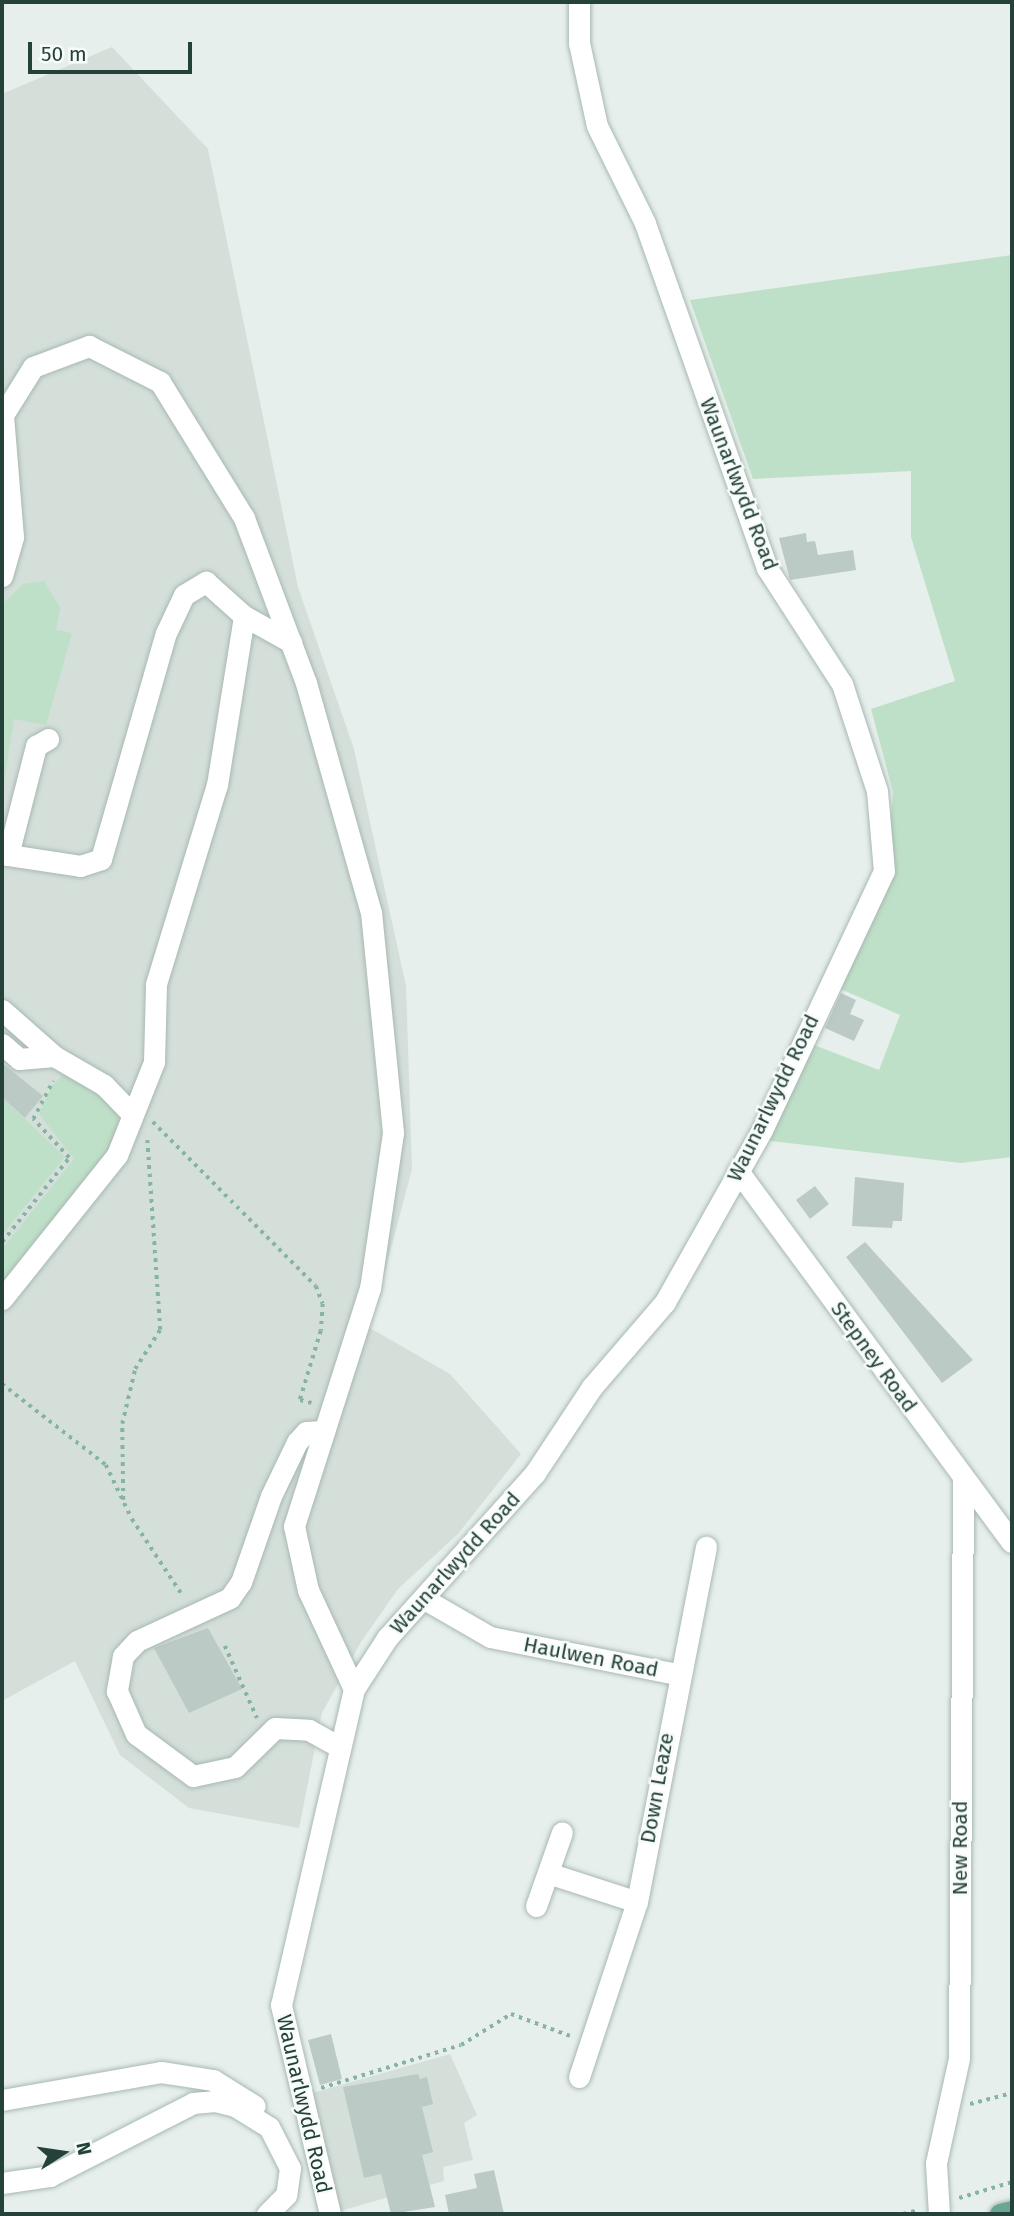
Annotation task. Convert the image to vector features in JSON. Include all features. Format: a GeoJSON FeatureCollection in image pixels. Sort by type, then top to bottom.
{"type":"FeatureCollection","features":[{"type":"Feature","properties":{"kind":"main road"},"geometry":{"type":"LineString","coordinates":[[1000,2214],[1012,2211]]}},
{"type":"Feature","properties":{"kind":"street","name":"Waunarlwydd Road"},"geometry":{"type":"LineString","coordinates":[[330,2214],[298,2094],[281,2005],[354,1689],[387,1638],[426,1600],[535,1473],[592,1387],[665,1302],[738,1171],[884,871],[877,790],[842,684],[767,568],[645,223],[597,126],[579,43],[579,2]]}},
{"type":"Feature","properties":{"kind":"street"},"geometry":{"type":"LineString","coordinates":[[2,576],[13,537],[3,415],[33,367],[89,346],[160,382],[244,518],[290,642],[371,912],[393,1133],[370,1288],[294,1526],[308,1590],[354,1689]]}},
{"type":"Feature","properties":{"kind":"street"},"geometry":{"type":"LineString","coordinates":[[48,739],[36,746],[5,854],[80,866],[101,859],[166,633],[184,595],[206,582],[244,616],[290,642]]}},
{"type":"Feature","properties":{"kind":"street"},"geometry":{"type":"LineString","coordinates":[[2,1299],[111,1164],[154,1062],[156,984],[217,785],[244,616]]}},
{"type":"Feature","properties":{"kind":"street"},"geometry":{"type":"LineString","coordinates":[[2,1010],[60,1058],[104,1085],[132,1114]]}},
{"type":"Feature","properties":{"kind":"street"},"geometry":{"type":"LineString","coordinates":[[2,1044],[19,1059],[60,1058]]}},
{"type":"Feature","properties":{"kind":"street","name":"Stepney Road"},"geometry":{"type":"LineString","coordinates":[[738,1171],[1012,1542]]}},
{"type":"Feature","properties":{"kind":"street"},"geometry":{"type":"LineString","coordinates":[[324,1431],[306,1432],[298,1442],[271,1496],[241,1582],[230,1598],[137,1641],[123,1656],[117,1691],[123,1714],[151,1750],[193,1776],[235,1767],[275,1728],[309,1730],[340,1747]]}},
{"type":"Feature","properties":{"kind":"street","name":"New Road"},"geometry":{"type":"LineString","coordinates":[[939,2210],[936,2163],[959,2058],[963,1479]]}},
{"type":"Feature","properties":{"kind":"street","name":"Haulwen Road"},"geometry":{"type":"LineString","coordinates":[[426,1600],[491,1637],[677,1674],[706,1547]]}},
{"type":"Feature","properties":{"kind":"street","name":"Down Leaze"},"geometry":{"type":"LineString","coordinates":[[579,2077],[637,1902],[677,1674]]}},
{"type":"Feature","properties":{"kind":"street"},"geometry":{"type":"LineString","coordinates":[[536,1906],[551,1874],[562,1832]]}},
{"type":"Feature","properties":{"kind":"street"},"geometry":{"type":"LineString","coordinates":[[551,1874],[637,1902]]}},
{"type":"Feature","properties":{"kind":"street"},"geometry":{"type":"LineString","coordinates":[[2,2100],[172,2073],[212,2080],[240,2094],[269,2127],[292,2183],[267,2214]]}},
{"type":"Feature","properties":{"kind":"street"},"geometry":{"type":"LineString","coordinates":[[2,2183],[50,2176],[82,2163],[192,2104],[235,2106],[269,2127]]}},
{"type":"Feature","properties":{"kind":"path"},"geometry":{"type":"LineString","coordinates":[[2,1242],[69,1158],[33,1119],[60,1058]]}},
{"type":"Feature","properties":{"kind":"path"},"geometry":{"type":"LineString","coordinates":[[123,1500],[126,1405],[135,1369],[160,1330],[145,1114],[316,1286],[323,1304],[321,1331],[300,1400]]}},
{"type":"Feature","properties":{"kind":"path"},"geometry":{"type":"LineString","coordinates":[[2,1384],[53,1429],[101,1460],[194,1613]]}},
{"type":"Feature","properties":{"kind":"path"},"geometry":{"type":"LineString","coordinates":[[225,1646],[269,1734]]}},
{"type":"Feature","properties":{"kind":"path"},"geometry":{"type":"LineString","coordinates":[[298,2094],[392,2070],[461,2045],[511,2014],[590,2043]]}},
{"type":"Feature","properties":{"kind":"path"},"geometry":{"type":"LineString","coordinates":[[948,2109],[1012,2093]]}},
{"type":"Feature","properties":{"kind":"path"},"geometry":{"type":"LineString","coordinates":[[939,2210],[1012,2182]]}},
{"type":"Feature","properties":{"kind":"shaded area"},"geometry":{"type":"Polygon","coordinates":[[[112,47],[208,149],[298,587],[354,749],[406,986],[412,1169],[370,1328],[450,1374],[521,1454],[458,1534],[398,1589],[361,1642],[322,1713],[299,1828],[189,1808],[120,1755],[75,1661],[2,1701],[2,94],[112,47]]]}},
{"type":"Feature","properties":{"kind":"shaded area"},"geometry":{"type":"Polygon","coordinates":[[[450,2054],[477,2115],[464,2123],[473,2160],[443,2167],[444,2181],[330,2214],[299,2097],[450,2054]]]}},
{"type":"Feature","properties":{"kind":"green space"},"geometry":{"type":"Polygon","coordinates":[[[1012,255],[1012,1157],[961,1163],[762,1140],[806,1042],[879,1070],[900,1015],[836,987],[887,872],[893,792],[871,709],[955,681],[911,537],[911,471],[753,479],[690,300],[1012,255]]]}},
{"type":"Feature","properties":{"kind":"green space"},"geometry":{"type":"Polygon","coordinates":[[[44,581],[60,608],[56,630],[72,633],[46,725],[14,719],[2,794],[2,604],[23,584],[44,581]]]}},
{"type":"Feature","properties":{"kind":"green space"},"geometry":{"type":"Polygon","coordinates":[[[68,1070],[118,1112],[120,1130],[106,1162],[2,1292],[2,1249],[74,1159],[39,1114],[52,1086],[68,1070]]]}},
{"type":"Feature","properties":{"kind":"green space"},"geometry":{"type":"Polygon","coordinates":[[[2,1097],[65,1157],[2,1235],[2,1097]]]}},
{"type":"Feature","properties":{"kind":"building"},"geometry":{"type":"Polygon","coordinates":[[[806,533],[807,542],[815,541],[818,555],[853,550],[856,570],[790,580],[779,538],[806,533]]]}},
{"type":"Feature","properties":{"kind":"building"},"geometry":{"type":"Polygon","coordinates":[[[841,993],[856,1000],[850,1014],[864,1020],[854,1041],[825,1028],[841,993]]]}},
{"type":"Feature","properties":{"kind":"building"},"geometry":{"type":"Polygon","coordinates":[[[2,1063],[43,1096],[25,1118],[2,1097],[2,1063]]]}},
{"type":"Feature","properties":{"kind":"building"},"geometry":{"type":"Polygon","coordinates":[[[855,1177],[904,1183],[902,1221],[893,1221],[892,1228],[852,1226],[855,1177]]]}},
{"type":"Feature","properties":{"kind":"building"},"geometry":{"type":"Polygon","coordinates":[[[815,1186],[829,1204],[810,1219],[796,1200],[815,1186]]]}},
{"type":"Feature","properties":{"kind":"building"},"geometry":{"type":"Polygon","coordinates":[[[865,1242],[973,1360],[942,1383],[846,1257],[865,1242]]]}},
{"type":"Feature","properties":{"kind":"building"},"geometry":{"type":"Polygon","coordinates":[[[208,1628],[242,1689],[189,1713],[154,1648],[208,1628]]]}},
{"type":"Feature","properties":{"kind":"building"},"geometry":{"type":"Polygon","coordinates":[[[331,2034],[342,2079],[320,2085],[308,2040],[331,2034]]]}},
{"type":"Feature","properties":{"kind":"building"},"geometry":{"type":"Polygon","coordinates":[[[418,2074],[420,2079],[427,2077],[433,2104],[422,2107],[433,2152],[422,2155],[435,2207],[391,2214],[381,2174],[364,2178],[343,2087],[418,2074]]]}},
{"type":"Feature","properties":{"kind":"building"},"geometry":{"type":"Polygon","coordinates":[[[494,2170],[504,2214],[449,2214],[445,2195],[477,2188],[474,2174],[494,2170]]]}}]}
